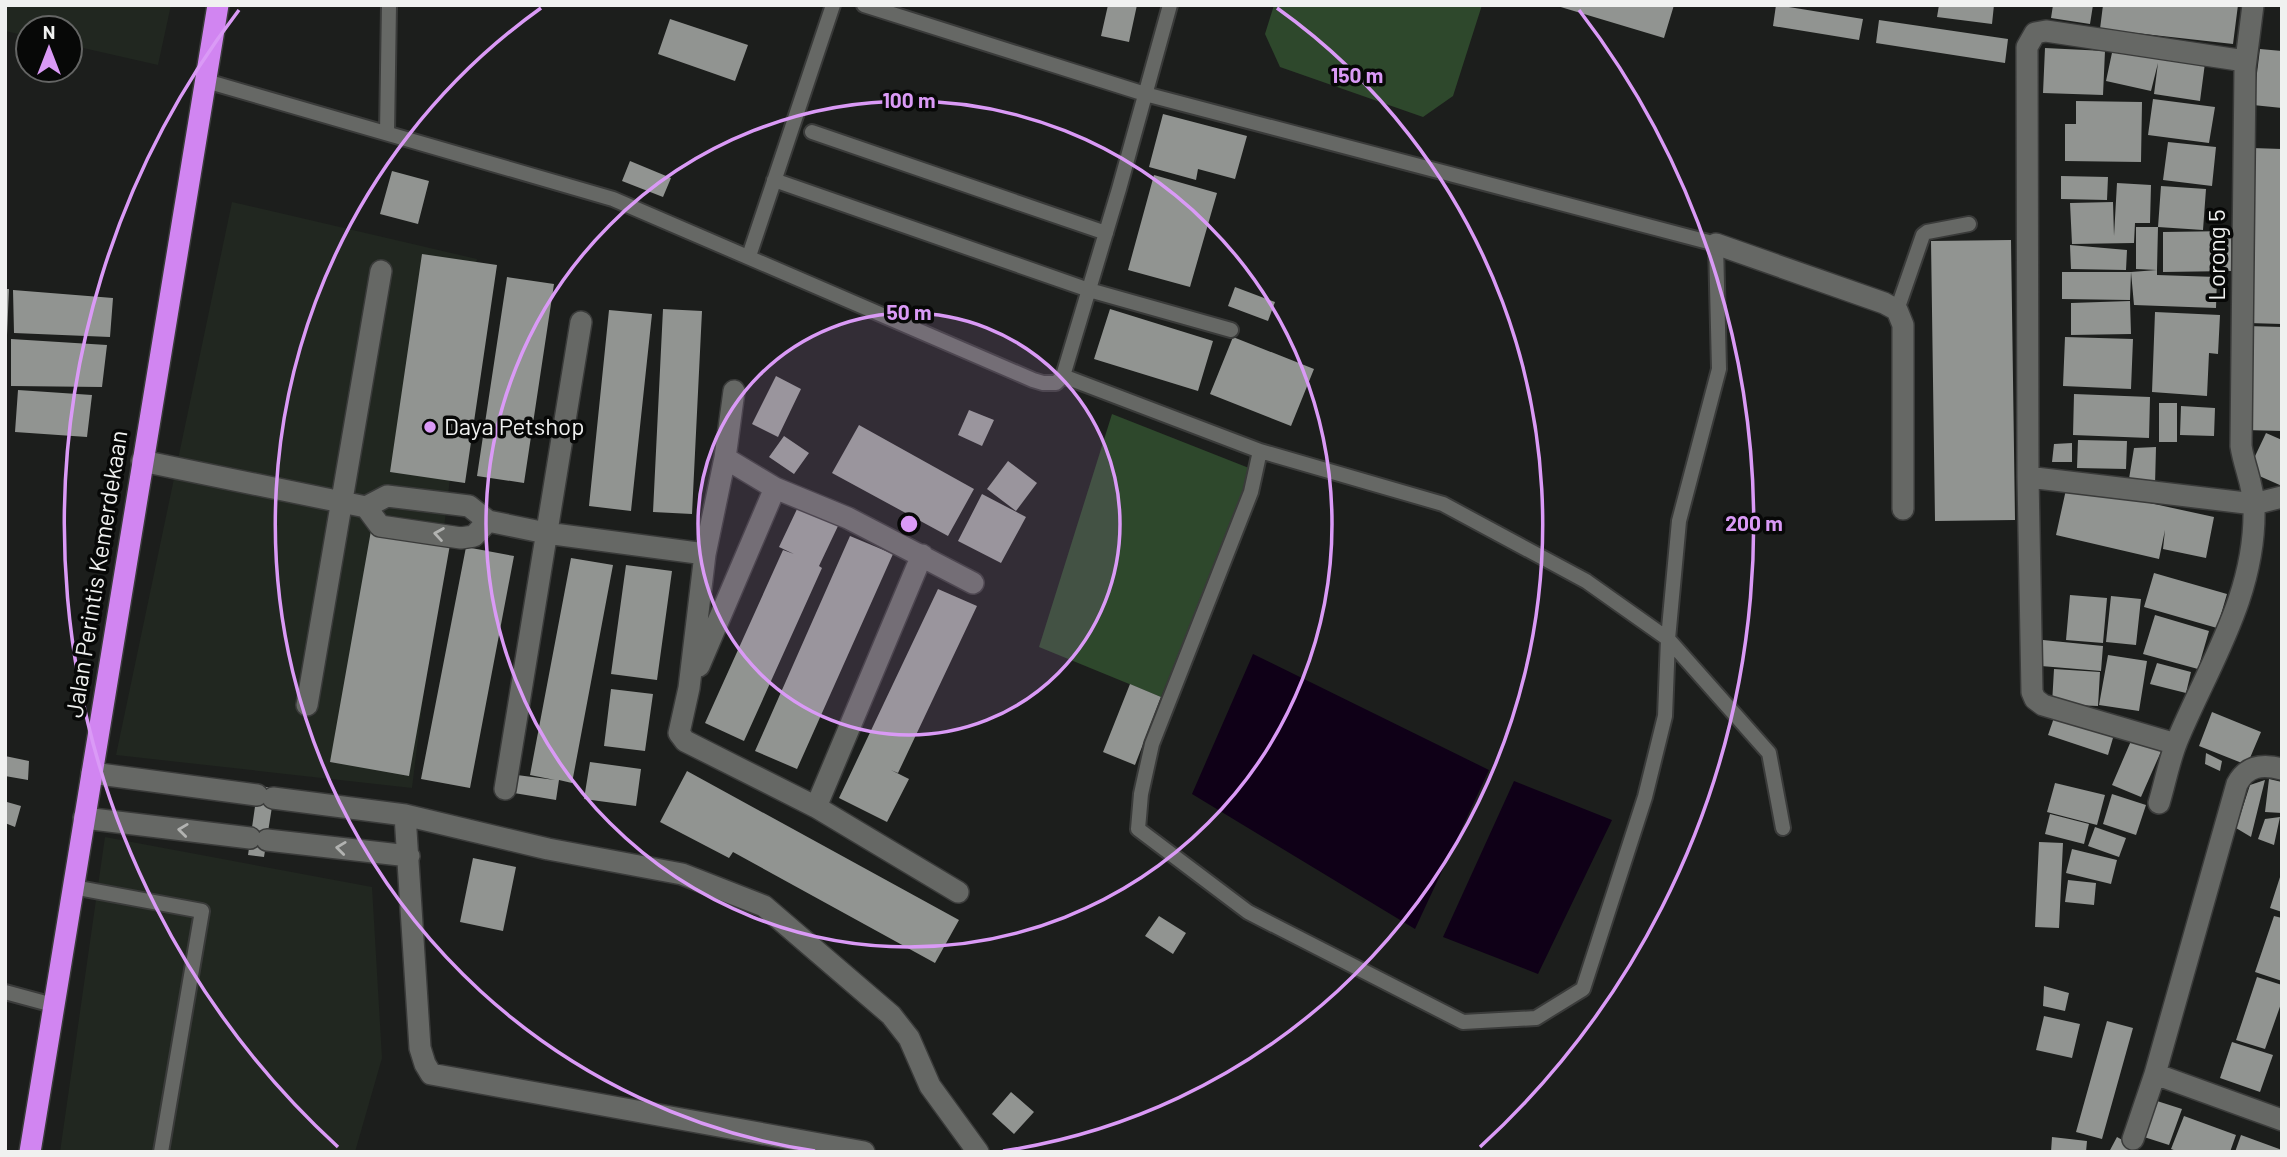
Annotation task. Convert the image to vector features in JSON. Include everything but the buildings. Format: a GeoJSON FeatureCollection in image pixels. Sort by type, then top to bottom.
{"type":"FeatureCollection","features":[{"type":"Feature","properties":{"kind":"highway","name":"Jalan Perintis Kemerdekaan"},"geometry":{"type":"LineString","coordinates":[[30,1152],[218,5]]}},
{"type":"Feature","properties":{"kind":"street","name":"Lorong 5"},"geometry":{"type":"LineString","coordinates":[[2159,803],[2176,744],[2236,615],[2248,573],[2254,505],[2241,446],[2245,61],[2253,5]]}},
{"type":"Feature","properties":{"kind":"street"},"geometry":{"type":"LineString","coordinates":[[2176,744],[2043,705],[2035,699],[2032,683],[2028,477],[2027,47],[2035,33],[2046,32],[2245,61]]}},
{"type":"Feature","properties":{"kind":"street"},"geometry":{"type":"LineString","coordinates":[[1716,244],[1884,303],[1897,310],[1903,325],[1903,509]]}},
{"type":"Feature","properties":{"kind":"street"},"geometry":{"type":"LineString","coordinates":[[307,705],[381,271]]}},
{"type":"Feature","properties":{"kind":"street"},"geometry":{"type":"LineString","coordinates":[[505,789],[581,322]]}},
{"type":"Feature","properties":{"kind":"street"},"geometry":{"type":"LineString","coordinates":[[734,391],[725,458],[705,554],[690,688],[679,733],[685,741],[816,807],[958,892]]}},
{"type":"Feature","properties":{"kind":"street"},"geometry":{"type":"LineString","coordinates":[[725,458],[775,488],[848,519],[973,583]]}},
{"type":"Feature","properties":{"kind":"street"},"geometry":{"type":"LineString","coordinates":[[142,461],[366,507],[387,496],[469,506],[488,521],[546,533],[705,554]]}},
{"type":"Feature","properties":{"kind":"street"},"geometry":{"type":"LineString","coordinates":[[2028,477],[2254,505],[2282,497]]}},
{"type":"Feature","properties":{"kind":"street"},"geometry":{"type":"LineString","coordinates":[[690,688],[775,488]]}},
{"type":"Feature","properties":{"kind":"street"},"geometry":{"type":"LineString","coordinates":[[366,507],[380,526],[461,538],[474,536],[488,521]]}},
{"type":"Feature","properties":{"kind":"street"},"geometry":{"type":"LineString","coordinates":[[816,807],[922,555]]}},
{"type":"Feature","properties":{"kind":"street"},"geometry":{"type":"LineString","coordinates":[[2133,1139],[2155,1074],[2238,784],[2243,774],[2257,766],[2282,769]]}},
{"type":"Feature","properties":{"kind":"street"},"geometry":{"type":"LineString","coordinates":[[92,773],[404,815],[548,849],[682,874],[764,906],[891,1015],[909,1038],[930,1086],[978,1152]]}},
{"type":"Feature","properties":{"kind":"street"},"geometry":{"type":"LineString","coordinates":[[404,815],[421,1048],[431,1074],[864,1152]]}},
{"type":"Feature","properties":{"kind":"street"},"geometry":{"type":"LineString","coordinates":[[84,818],[409,856]]}},
{"type":"Feature","properties":{"kind":"street"},"geometry":{"type":"LineString","coordinates":[[2155,1074],[2281,1115]]}},
{"type":"Feature","properties":{"kind":"lane"},"geometry":{"type":"LineString","coordinates":[[387,133],[389,5]]}},
{"type":"Feature","properties":{"kind":"lane"},"geometry":{"type":"LineString","coordinates":[[748,256],[833,5]]}},
{"type":"Feature","properties":{"kind":"lane"},"geometry":{"type":"LineString","coordinates":[[864,5],[1145,94],[1716,244],[1719,369],[1679,521],[1668,639],[1665,716],[1645,797],[1583,989],[1536,1018],[1463,1022],[1248,912],[1138,829],[1141,794],[1152,744],[1251,492],[1260,451]]}},
{"type":"Feature","properties":{"kind":"lane"},"geometry":{"type":"LineString","coordinates":[[206,82],[613,199],[1032,380],[1056,383],[1063,376],[1089,290],[1170,5]]}},
{"type":"Feature","properties":{"kind":"lane"},"geometry":{"type":"LineString","coordinates":[[812,132],[1106,233]]}},
{"type":"Feature","properties":{"kind":"lane"},"geometry":{"type":"LineString","coordinates":[[774,180],[1089,290],[1231,330]]}},
{"type":"Feature","properties":{"kind":"lane"},"geometry":{"type":"LineString","coordinates":[[1897,310],[1923,235],[1969,225]]}},
{"type":"Feature","properties":{"kind":"lane"},"geometry":{"type":"LineString","coordinates":[[1063,376],[1260,451],[1443,504],[1586,581],[1668,639],[1769,753],[1783,828]]}},
{"type":"Feature","properties":{"kind":"lane"},"geometry":{"type":"LineString","coordinates":[[73,887],[202,911],[161,1152]]}},
{"type":"Feature","properties":{"kind":"lane"},"geometry":{"type":"LineString","coordinates":[[5,992],[54,1005]]}},
{"type":"Feature","properties":{"kind":"shaded area"},"geometry":{"type":"Polygon","coordinates":[[[5,5],[171,5],[158,65],[84,48],[84,14],[14,14],[14,33],[5,31],[5,5]]]}},
{"type":"Feature","properties":{"kind":"shaded area"},"geometry":{"type":"Polygon","coordinates":[[[232,202],[477,259],[412,788],[116,755],[232,202]]]}},
{"type":"Feature","properties":{"kind":"shaded area"},"geometry":{"type":"Polygon","coordinates":[[[1253,654],[1489,770],[1415,929],[1192,794],[1253,654]]]}},
{"type":"Feature","properties":{"kind":"shaded area"},"geometry":{"type":"Polygon","coordinates":[[[1514,781],[1612,820],[1538,974],[1443,937],[1514,781]]]}},
{"type":"Feature","properties":{"kind":"shaded area"},"geometry":{"type":"Polygon","coordinates":[[[105,837],[372,887],[382,1058],[355,1152],[60,1152],[105,837]]]}},
{"type":"Feature","properties":{"kind":"green space"},"geometry":{"type":"Polygon","coordinates":[[[1274,5],[1482,5],[1453,96],[1423,117],[1280,67],[1265,34],[1274,5]]]}},
{"type":"Feature","properties":{"kind":"green space"},"geometry":{"type":"Polygon","coordinates":[[[1112,414],[1254,470],[1161,697],[1039,647],[1112,414]]]}},
{"type":"Feature","properties":{"kind":"place","name":"Daya Petshop"},"geometry":{"type":"Point","coordinates":[430,427]}}]}
